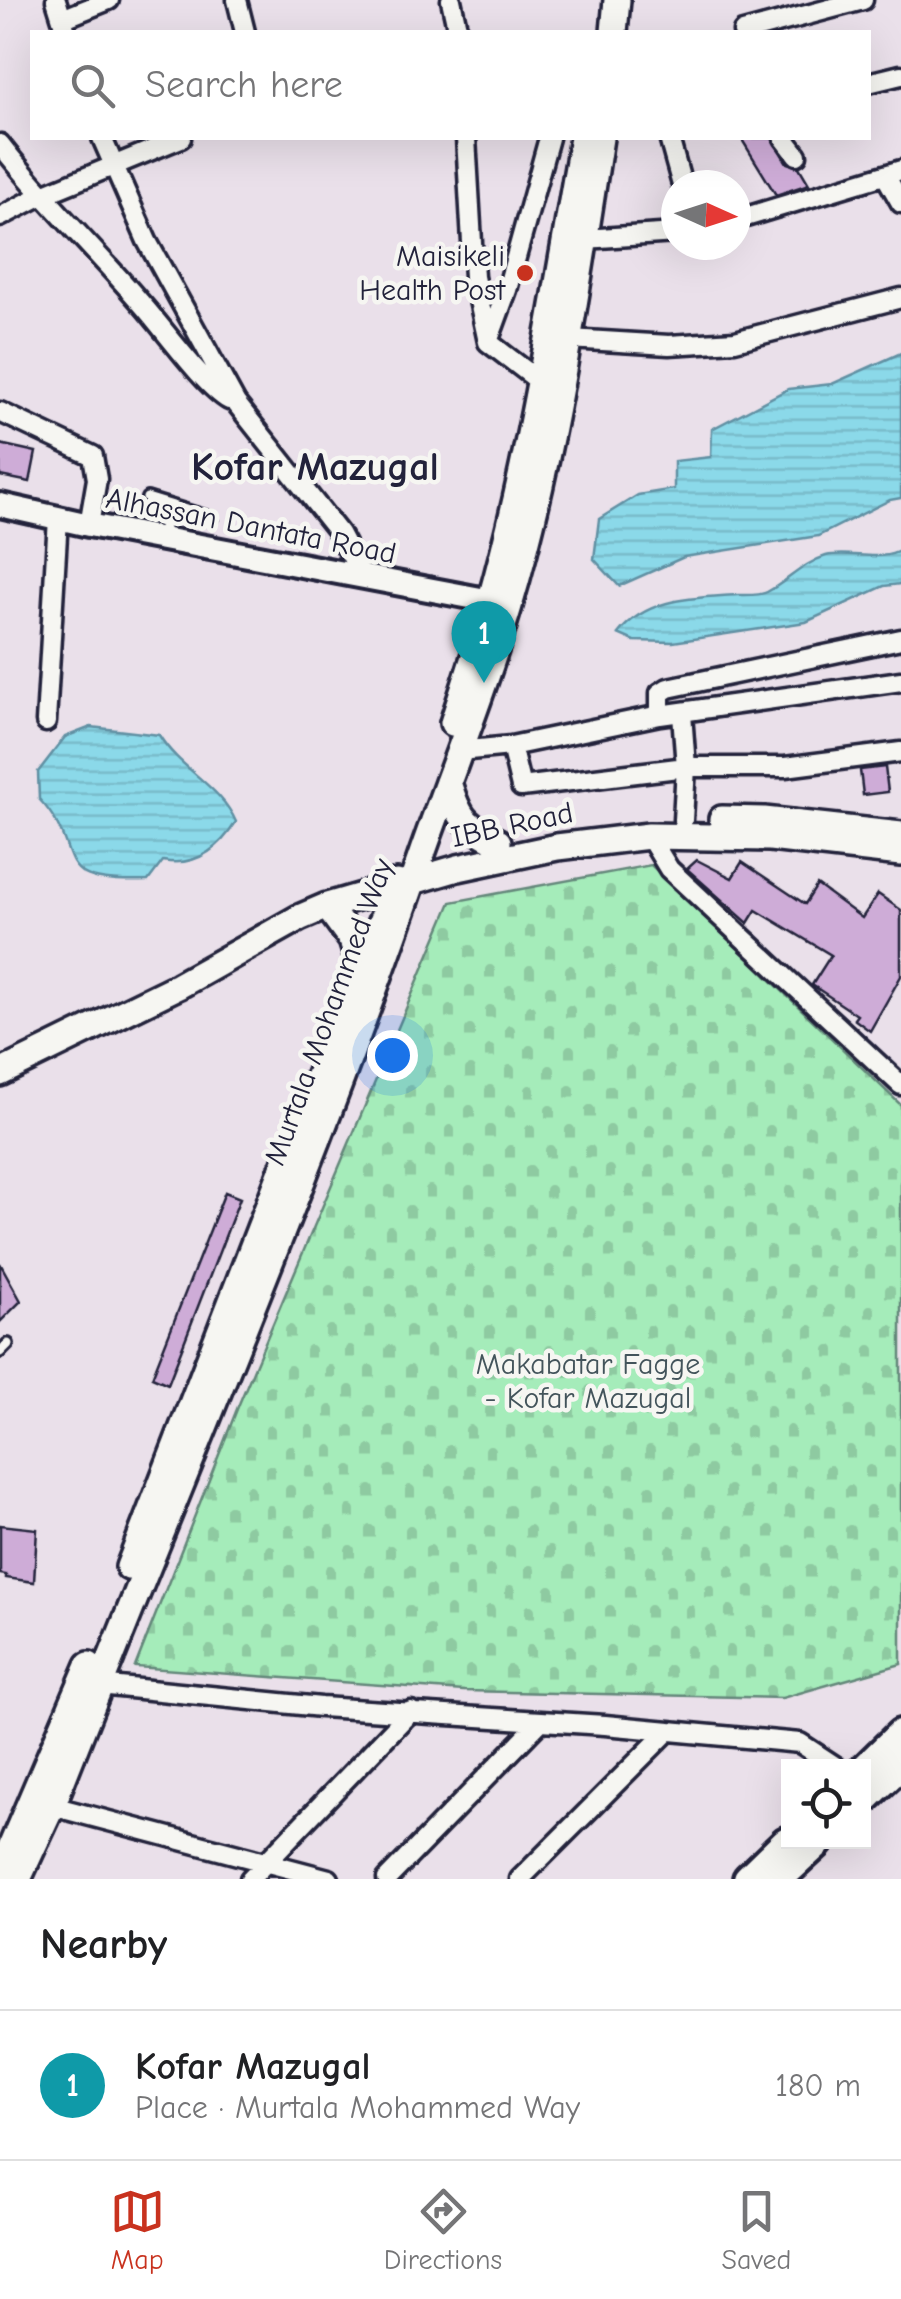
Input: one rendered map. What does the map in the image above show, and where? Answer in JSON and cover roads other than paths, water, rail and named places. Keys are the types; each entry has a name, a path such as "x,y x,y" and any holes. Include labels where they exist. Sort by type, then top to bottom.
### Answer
{"highway":[{"path":"871,1764 901,1736"},
{"path":"871,1791 901,1763"},
{"path":"748,1879 781,1848"},
{"path":"776,1879 809,1849"}],"main road":[{"path":"598,30 600,0"},
{"path":"614,30 617,0"},
{"name":"Murtala Mohammed Way","path":"0,1877 362,1026 448,739 500,602 583,140"},
{"name":"Murtala Mohammed Way","path":"18,1879 52,1806 99,1685 361,969 408,876 459,751 570,340 600,140"},
{"path":"448,782 460,818 498,842"},
{"name":"IBB Road","path":"0,1073 178,986 269,933 327,906 498,842 595,826 683,820 764,820 901,836"},
{"name":"IBB Road","path":"0,1056 187,965 294,906 408,876 557,847 649,836 770,838 901,853"},
{"path":"327,906 352,940 361,969"}],"street":[{"path":"56,0 64,26 109,0"},
{"path":"237,0 245,30"},
{"path":"451,0 458,30"},
{"path":"750,30 862,0"},
{"path":"871,82 901,75"},
{"path":"103,140 146,242 236,404 340,533 363,578"},
{"path":"0,216 176,140"},
{"path":"466,140 474,277 488,342 540,381"},
{"path":"488,342 507,290 548,140"},
{"path":"671,140 678,170"},
{"path":"785,140 796,156"},
{"path":"0,144 40,196 136,297 207,382 236,404"},
{"path":"751,216 893,173 901,203"},
{"path":"584,239 661,234"},
{"path":"570,340 669,345 735,341 901,298"},
{"path":"0,412 93,456 97,479 89,526"},
{"name":"Alhassan Dantata Road","path":"0,504 89,526 500,602"},
{"path":"46,722 58,518"},
{"path":"660,715 660,693 668,688 901,639"},
{"path":"459,751 511,746 660,715 901,682"},
{"path":"682,714 686,767 683,820"},
{"path":"511,746 521,787 686,767 784,767 901,752"},
{"path":"649,836 669,870 901,1085"},
{"path":"99,1685 321,1707 800,1743 824,1759"},
{"path":"250,1879 412,1711"},
{"path":"387,1879 541,1721"},
{"path":"520,1879 668,1732"},
{"path":"52,1806 329,1879"}],"lane":[{"path":"146,498 212,518"},
{"path":"161,538 169,505"},
{"path":"0,1352 8,1344"}],"water":[{"path":"901,353 901,498 818,536 684,557 619,586 594,559 599,519 638,495 674,489 674,461 711,457 712,429 788,389 832,384"},
{"path":"901,550 901,584 884,586 806,622 673,642 634,641 618,634 657,606 688,599 760,594 826,556 884,556"},
{"path":"91,727 159,735 229,809 236,822 229,832 214,848 196,858 163,861 148,881 115,881 80,871 54,818 39,799 38,772 65,737"}],"place":[{"name":"Maisikeli Health Post","path":"525,273"},
{"name":"Kofar Mazugal","path":"484,683"}],"district":[{"name":"Kofar Mazugal","path":"315,467"}],"park label":[{"name":"Makabatar Fagge - Kofar Mazugal","path":"588,1381"}]}
